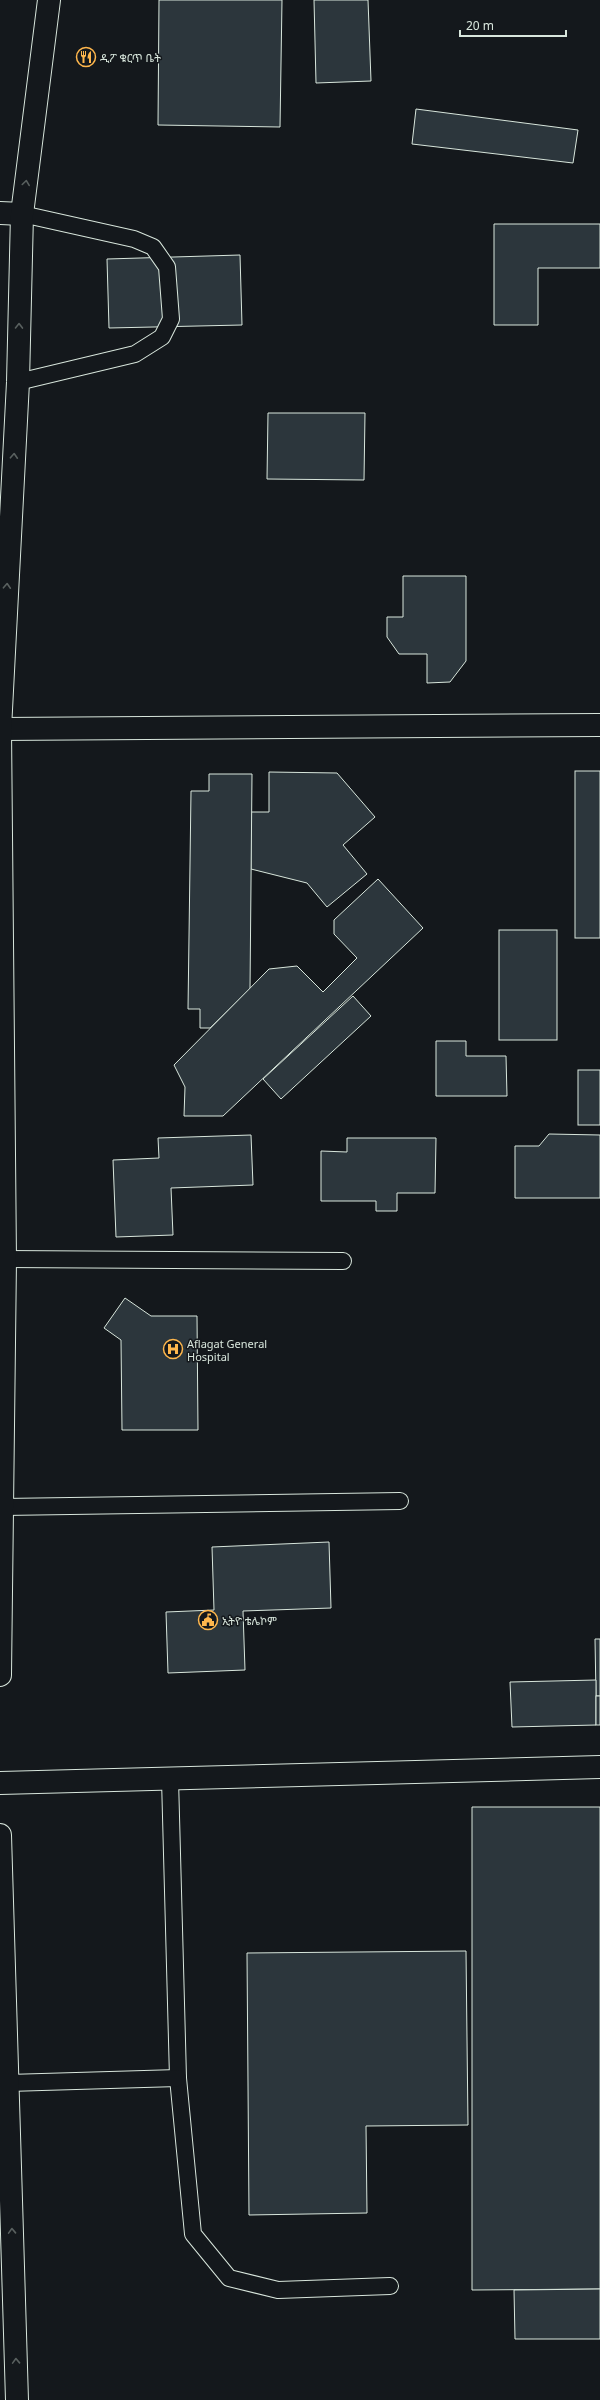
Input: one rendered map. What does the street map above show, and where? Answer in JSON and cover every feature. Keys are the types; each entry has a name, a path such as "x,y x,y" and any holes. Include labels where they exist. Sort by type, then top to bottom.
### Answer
{"main road":[{"path":"0,1675 5,1259 3,1203 0,729 18,382 22,214 49,0"},
{"path":"0,214 22,214"},
{"path":"0,729 600,725"},
{"path":"0,1784 600,1767"},
{"path":"0,1835 17,2400"}],"lane":[{"path":"18,382 135,354 162,337 171,320 167,267 153,247 134,239 22,214"},
{"path":"5,1259 343,1261"},
{"path":"2,1507 400,1502"},
{"path":"170,1779 178,2078 193,2234 229,2278 278,2290 390,2286"},
{"path":"8,2083 178,2078"}],"building":[{"path":"159,0 282,0 280,127 158,125"},
{"path":"314,0 368,0 371,81 316,83"},
{"path":"416,109 578,130 573,163 412,144"},
{"path":"494,224 600,224 600,268 538,268 538,325 494,325"},
{"path":"240,255 242,325 109,328 107,259"},
{"path":"268,413 365,413 364,480 267,479"},
{"path":"403,576 466,576 466,661 450,682 427,683 427,654 399,654 387,637 387,617 403,617"},
{"path":"575,771 600,771 600,938 575,938"},
{"path":"269,772 337,773 375,817 343,845 367,874 327,907 307,883 251,869 251,812 269,812"},
{"path":"209,774 252,774 250,989 210,1028 200,1028 200,1009 188,1009 191,791 209,791"},
{"path":"378,879 423,928 223,1116 184,1116 185,1087 174,1065 269,969 297,966 323,992 357,958 334,934 334,920"},
{"path":"499,930 557,930 557,1040 499,1040"},
{"path":"353,996 371,1016 281,1099 263,1079"},
{"path":"436,1041 466,1041 466,1056 506,1056 507,1096 436,1096"},
{"path":"578,1070 600,1070 600,1125 578,1125"},
{"path":"549,1134 600,1135 600,1198 515,1198 515,1146 539,1146"},
{"path":"251,1135 253,1185 171,1188 173,1235 116,1237 113,1160 159,1158 158,1138"},
{"path":"347,1138 436,1138 435,1193 397,1193 397,1211 376,1211 376,1201 321,1201 321,1151 347,1152"},
{"name":"Aflagat General Hospital","path":"125,1298 151,1316 197,1316 198,1430 122,1430 121,1340 104,1328"},
{"path":"329,1542 331,1608 243,1611 245,1670 168,1673 166,1612 214,1610 212,1547"},
{"path":"595,1639 600,1639 600,1696 596,1696"},
{"path":"596,1680 596,1725 512,1727 510,1682"},
{"path":"596,1696 600,1696 600,1725 596,1725"},
{"path":"472,1807 600,1807 600,2289 472,2290"},
{"path":"466,1951 468,2125 366,2126 367,2213 249,2215 247,1953"},
{"path":"600,2289 600,2339 515,2339 514,2290"}],"place":[{"name":"ዲፖ ቁርጥ ቤት","path":"86,57"},
{"name":"Aflagat General Hospital","path":"173,1349"},
{"name":"ኢትዮ ቴሌኮም","path":"208,1620"}]}
